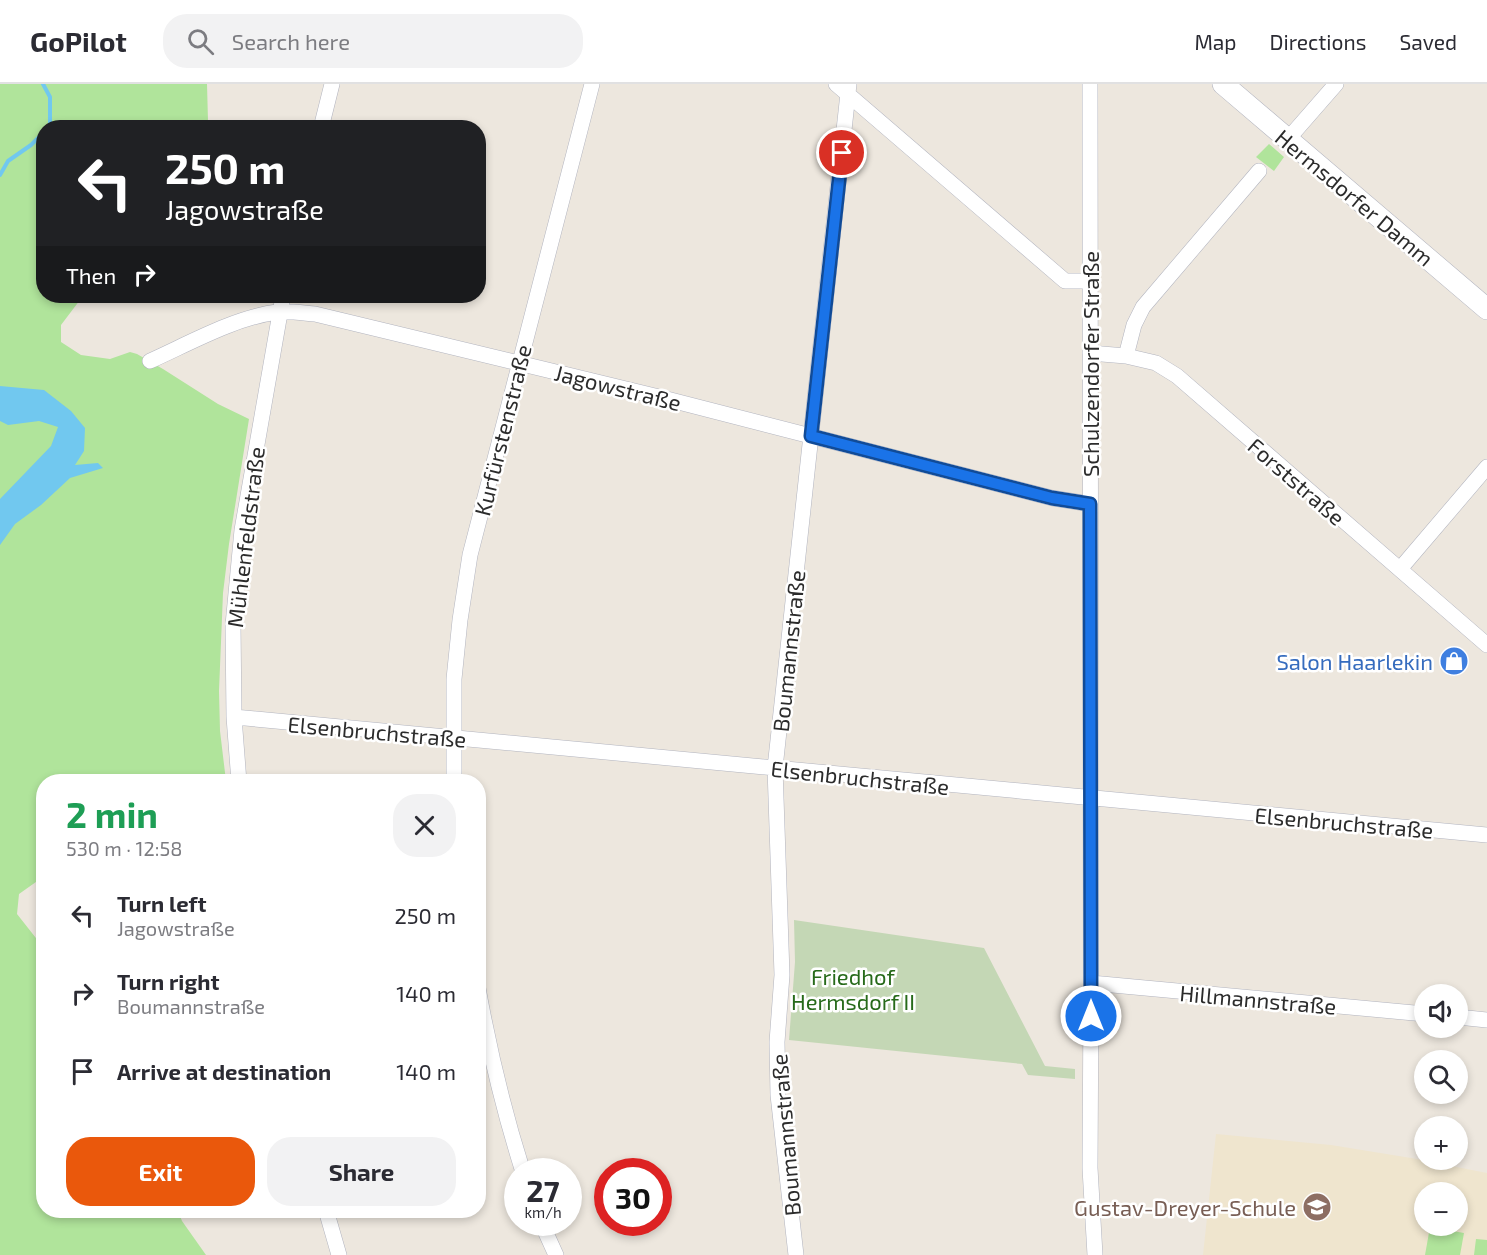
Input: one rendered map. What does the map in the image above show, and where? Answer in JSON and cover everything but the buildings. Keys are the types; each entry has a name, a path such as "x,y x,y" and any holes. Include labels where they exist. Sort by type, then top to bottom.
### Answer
{"main road":[{"name":"Hermsdorfer Damm","path":"1223,84 1487,309"}],"street":[{"path":"323,120 332,84"},
{"name":"Kurfürstenstraße","path":"454,774 454,679 460,620 471,555 591,84"},
{"path":"836,84 849,89 1065,281 1090,281"},
{"name":"Schulzendorfer Straße","path":"1090,84 1090,1168 1095,1255"},
{"path":"1288,139 1336,84"},
{"name":"Boumannstraße","path":"796,1255 778,1095 777,1042 782,975 775,768 849,89"},
{"path":"1126,356 1134,325 1143,307 1259,171"},
{"name":"Mühlenfeldstraße","path":"238,774 234,717 232,625 242,530 282,303"},
{"name":"Jagowstraße","path":"150,361 221,328 250,319 280,312 315,314 519,362 1052,498 1090,504"},
{"name":"Forststraße","path":"1090,353 1126,356 1156,363 1177,376 1487,645"},
{"path":"1400,569 1487,467"},
{"name":"Elsenbruchstraße","path":"234,717 1487,835"},
{"name":"Hillmannstraße","path":"1091,983 1414,1013"},
{"path":"1468,1018 1487,1020"},
{"path":"486,1026 519,1158"},
{"path":"328,1218 339,1255"},
{"path":"547,1236 556,1255"}],"shaded area":[{"name":"Gustav-Dreyer-Schule","path":"1216,1134 1331,1145 1411,1158 1414,1159 1414,1170 1468,1169 1487,1173 1487,1255 1203,1255"}],"green space":[{"path":"0,84 207,84 208,120 36,120 36,303 78,303 61,325 61,342 81,355 110,359 130,352 137,354 218,404 249,419 223,593 219,691 220,731 225,774 36,774 36,882 19,894 17,914 36,938 36,1218 181,1218 206,1255 0,1255"},
{"path":"1269,144 1284,157 1274,171 1256,157"},
{"name":"Friedhof Hermsdorf II","path":"794,920 984,948 1045,1066 1075,1069 1075,1079 1028,1075 1022,1064 789,1040 795,962"},
{"path":"1428,1236 1463,1236 1460,1255 1425,1255"},
{"path":"1476,1239 1487,1240 1487,1255 1474,1255"}],"water":[{"path":"0,386 44,390 71,411 85,428 84,451 75,465 98,463 103,468 70,478 41,505 15,524 0,545 0,499 51,446 58,427 39,421 8,425 0,421"}],"waterway":[{"path":"43,84 50,97 50,120"},
{"path":"0,175 8,161 36,140"}],"place":[{"name":"Salon Haarlekin","path":"1454,661"},
{"name":"Gustav-Dreyer-Schule","path":"1317,1207"}],"route":[{"path":"842,153 811,436 1052,498 1090,504 1091,1016"}]}
